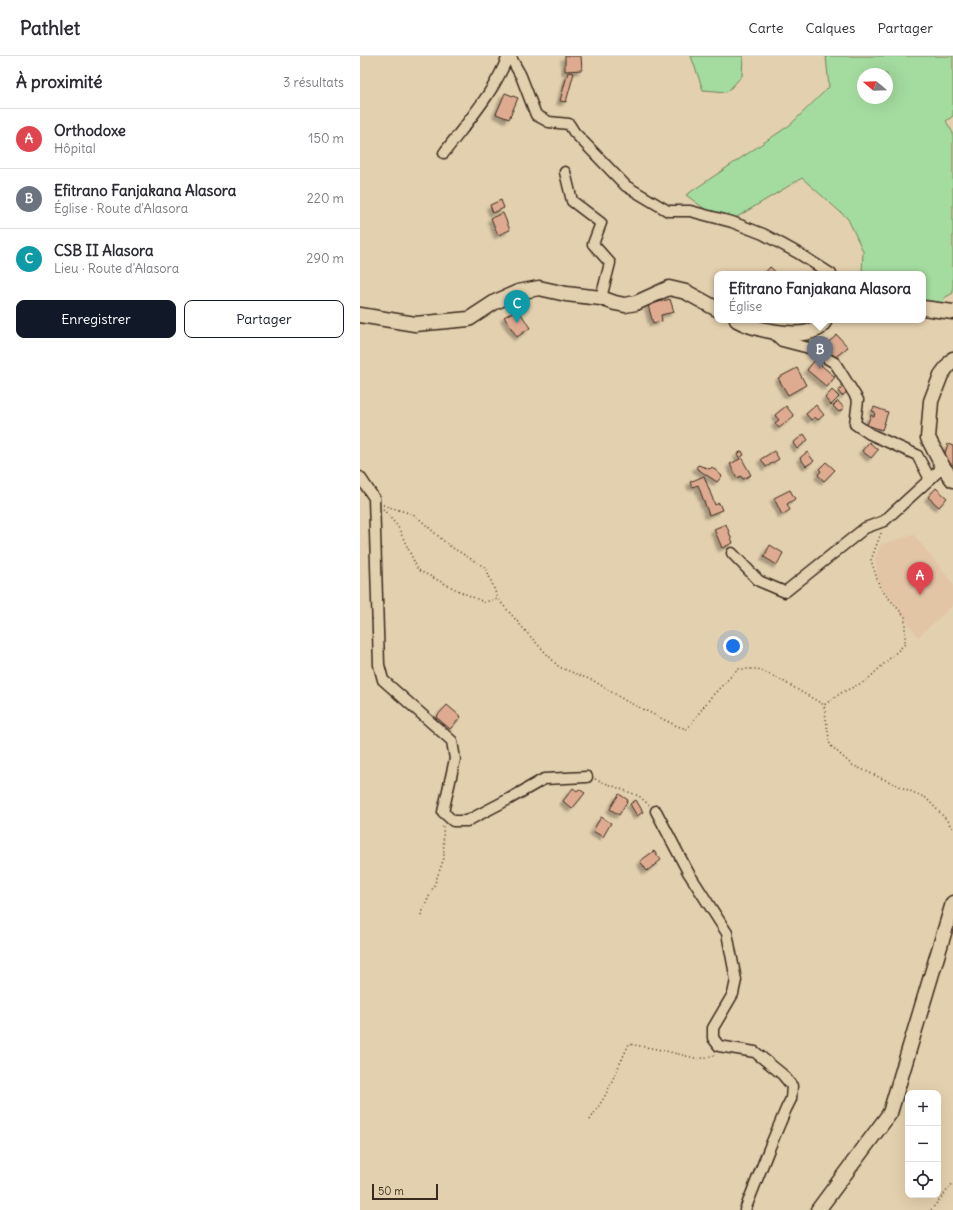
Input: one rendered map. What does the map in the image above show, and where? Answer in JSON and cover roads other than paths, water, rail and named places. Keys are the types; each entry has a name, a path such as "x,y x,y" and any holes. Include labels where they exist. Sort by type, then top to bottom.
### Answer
{"street":[{"path":"444,153 488,96 509,56"},
{"path":"509,56 521,76 536,115 549,122 570,124 574,132 626,186 668,211 690,211 732,222 763,234 798,253 826,271"},
{"path":"566,172 572,201 602,223 593,244 610,263 601,298"},
{"path":"360,315 415,324 469,319 495,302 518,292 539,288 566,294 601,298 625,305 636,303 669,288 686,292 714,307"},
{"path":"926,308 953,312"},
{"path":"742,323 760,329 797,334 808,333 819,329 824,323"},
{"path":"771,331 782,341 809,348 835,363 858,400 855,424 870,434 917,455 930,479"},
{"path":"953,360 941,375 931,401 928,438 943,468 953,480"},
{"path":"732,553 758,581 785,592 865,528 884,522 943,468"},
{"path":"360,478 374,498 379,665 383,680 452,741 455,759 442,812 453,821 467,821 544,779 587,777"},
{"path":"656,811 688,872 727,933 736,980 733,994 713,1028 714,1038 719,1046 734,1050 755,1052 782,1074 792,1086 791,1099 745,1210"},
{"path":"818,1210 890,1113 953,903"}],"place":[{"name":"CSB II Alasora","path":"517,323"},
{"name":"Efitrano Fanjakana Alasora","path":"820,369"},
{"name":"Orthodoxe","path":"920,595"}]}
